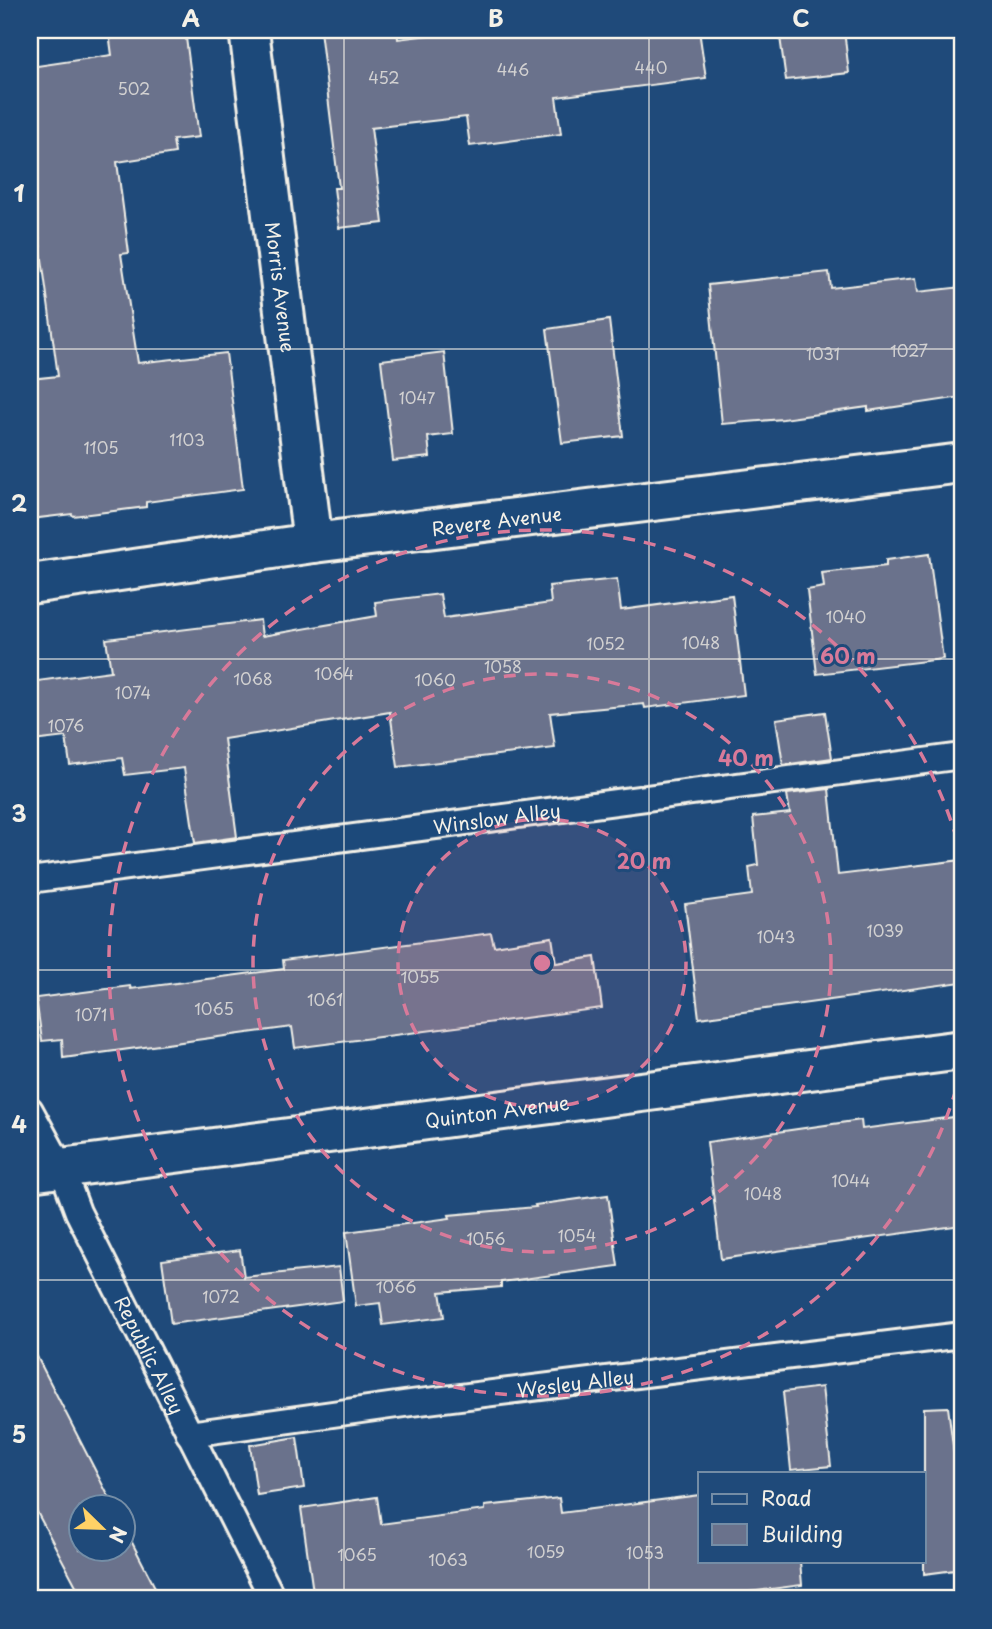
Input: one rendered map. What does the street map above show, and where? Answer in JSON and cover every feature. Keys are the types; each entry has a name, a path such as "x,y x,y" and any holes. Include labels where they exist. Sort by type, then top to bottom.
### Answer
{"street":[{"name":"Morris Avenue","path":"249,30 313,543"},
{"name":"Revere Avenue","path":"30,584 313,543 962,463"},
{"name":"Quinton Avenue","path":"46,1171 962,1050"}],"lane":[{"name":"Winslow Alley","path":"30,880 962,756"},
{"name":"Republic Alley","path":"30,1110 46,1171 78,1212 274,1599"},
{"name":"Wesley Alley","path":"189,1434 411,1403 962,1335"}],"building":[{"path":"185,30 199,137 173,140 175,153 117,162 129,253 121,254 138,363 226,353 243,489 146,502 146,507 30,519 30,379 58,376 36,215 30,216 30,67 112,55 109,33"},
{"path":"320,30 397,30 398,39 469,30 699,30 706,78 556,97 561,134 470,146 466,117 371,128 383,223 339,228 334,188 339,188"},
{"path":"779,30 844,30 849,73 786,80"},
{"path":"829,272 831,288 916,278 918,292 962,287 962,397 868,411 868,407 722,424 708,285"},
{"path":"609,320 623,436 562,443 547,329"},
{"path":"444,352 453,434 428,437 430,457 393,461 381,360"},
{"path":"929,554 943,659 817,674 807,590 824,587 822,573 886,566 886,560"},
{"path":"617,579 621,610 732,595 744,695 645,708 644,704 550,713 555,748 398,767 390,712 224,739 237,837 195,843 184,768 125,775 122,758 70,765 66,737 33,741 30,682 111,671 106,639 260,620 262,636 377,616 375,602 440,594 444,618 551,603 549,586"},
{"path":"825,712 832,758 783,765 776,719"},
{"path":"829,789 838,875 962,860 962,982 699,1018 685,904 752,895 749,867 758,865 753,817 790,813 787,794"},
{"path":"491,933 494,946 552,937 556,963 595,957 602,1008 295,1048 292,1027 63,1058 62,1039 42,1041 36,998 284,969 283,960"},
{"path":"962,1116 962,1225 721,1259 707,1142 861,1120 862,1129"},
{"path":"608,1195 618,1266 501,1282 501,1287 440,1292 444,1317 383,1325 380,1303 356,1306 346,1232 450,1218 449,1215 536,1207 535,1205"},
{"path":"240,1250 244,1277 339,1267 343,1301 171,1324 162,1260"},
{"path":"30,1343 106,1492 66,1492 66,1562 136,1562 136,1550 161,1599 83,1599 30,1499"},
{"path":"822,1387 831,1466 791,1470 783,1392"},
{"path":"948,1407 962,1515 962,1569 924,1574 926,1472 924,1408"},
{"path":"297,1437 304,1488 257,1495 250,1445"},
{"path":"698,1495 698,1562 800,1562 802,1585 695,1599 314,1599 301,1508 377,1497 381,1524 485,1510 485,1506 559,1498 561,1513"}]}
